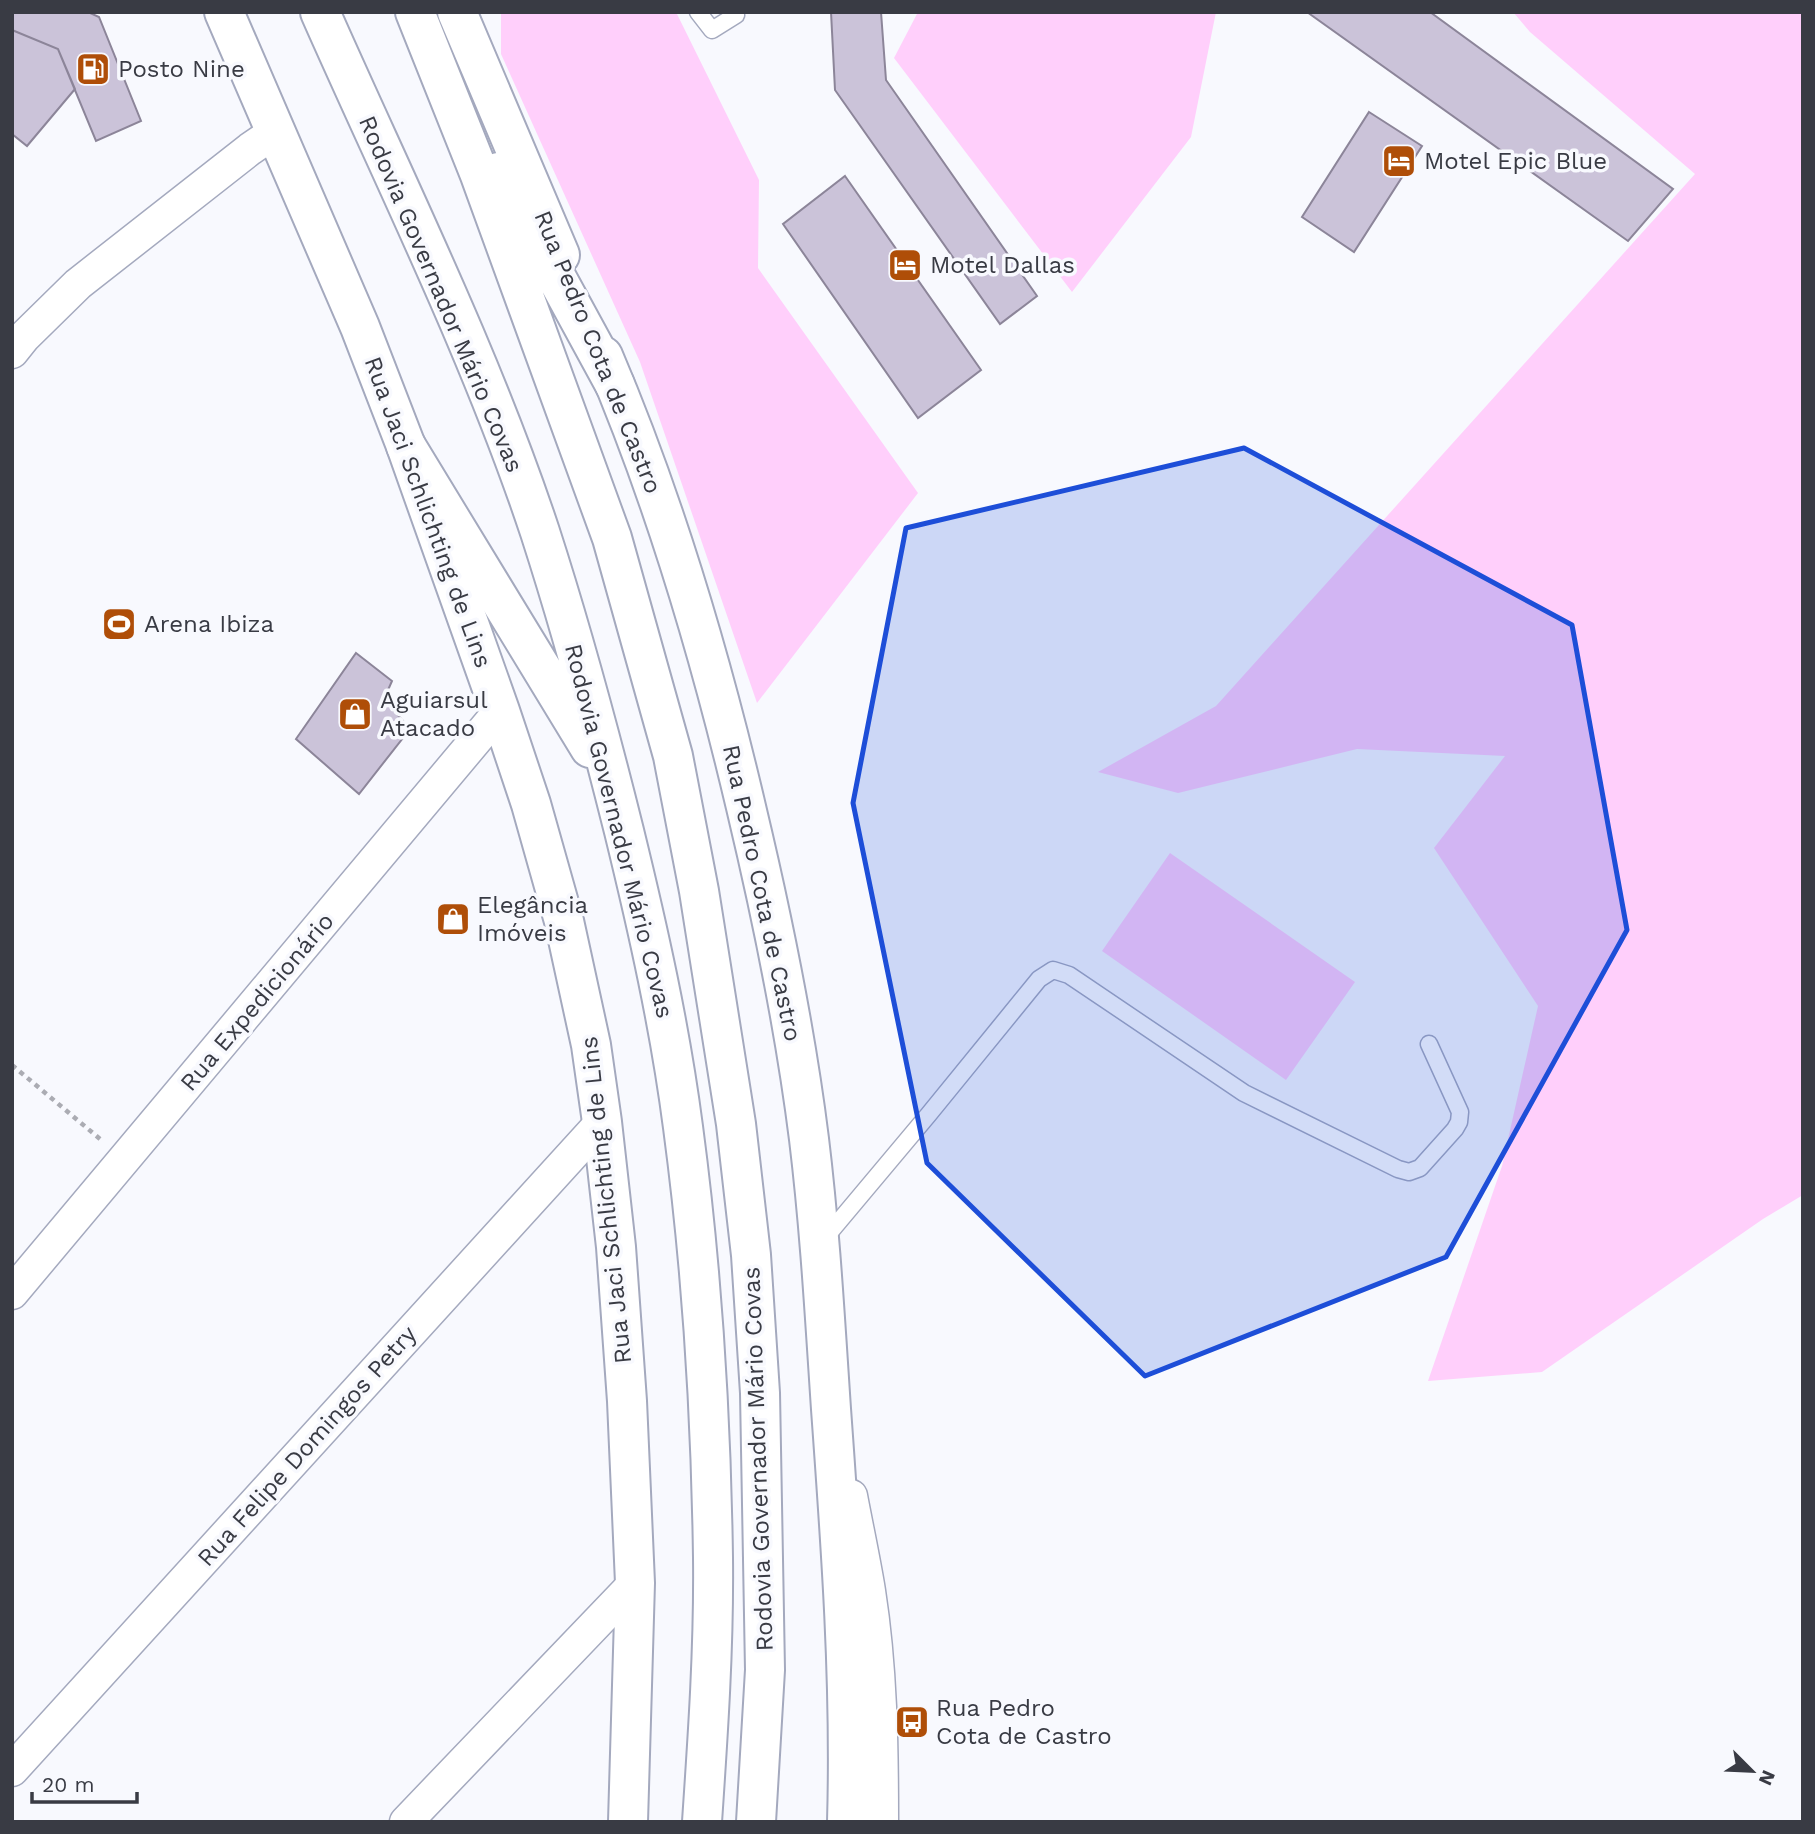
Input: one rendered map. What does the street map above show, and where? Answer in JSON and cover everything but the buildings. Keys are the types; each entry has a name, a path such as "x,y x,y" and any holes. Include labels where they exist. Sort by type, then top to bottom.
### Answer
{"main road":[{"name":"Rua Jaci Schlichting de Lins","path":"225,12 360,327 407,446 531,804 565,921 591,1045 617,1247 621,1303 635,1583 633,1726 628,1822"},
{"name":"Rodovia Governador Mário Covas","path":"320,12 461,328 497,417 547,555 579,659 613,786 663,1003 683,1124 699,1265 707,1402 713,1561 708,1734 702,1822"},
{"name":"Rodovia Governador Mário Covas","path":"418,12 612,538 673,756 699,891 736,1124 751,1255 760,1393 765,1670 756,1822"},
{"path":"418,12 463,106 615,385"},
{"name":"Rua Pedro Cota de Castro","path":"457,12 615,385 657,497 709,661 765,885 791,1018 809,1138 820,1244 844,1598 848,1761 846,1822"},
{"path":"407,446 613,786"}],"street":[{"path":"12,352 78,284 276,131"},
{"name":"Rua Expedicionário","path":"12,1293 500,711"},
{"name":"Rua Felipe Domingos Petry","path":"12,1770 602,1122"},
{"path":"829,1373 869,1592 882,1735 882,1822"},
{"path":"406,1822 635,1583"}],"lane":[{"path":"698,12 712,30 735,14"},
{"path":"820,1244 1039,979 1053,970 1069,975 1244,1093 1409,1172 1420,1168 1459,1122 1460,1112 1429,1044"}],"path":[{"path":"12,1065 125,1160"}],"highlighted area":[{"path":"1244,448 1572,625 1627,930 1446,1257 1145,1376 927,1163 853,803 906,528"}],"shaded area":[{"path":"501,12 676,12 759,180 758,268 918,493 757,703 640,362 501,54"},
{"path":"918,12 1216,12 1191,137 1072,292 894,58"},
{"path":"1513,12 1803,12 1803,1195 1763,1219 1542,1372 1428,1381 1502,1166 1538,1006 1434,848 1505,756 1357,749 1178,793 1098,772 1216,706 1695,174 1530,32"},
{"path":"1170,853 1355,982 1286,1080 1102,951"}],"place":[{"name":"Posto Nine","path":"93,69"},
{"name":"Motel Epic Blue","path":"1399,161"},
{"name":"Motel Dallas","path":"905,265"},
{"name":"Arena Ibiza","path":"119,624"},
{"name":"Aguiarsul Atacado","path":"355,714"},
{"name":"Elegância Imóveis","path":"453,919"},
{"name":"Rua Pedro Cota de Castro","path":"912,1722"}]}
